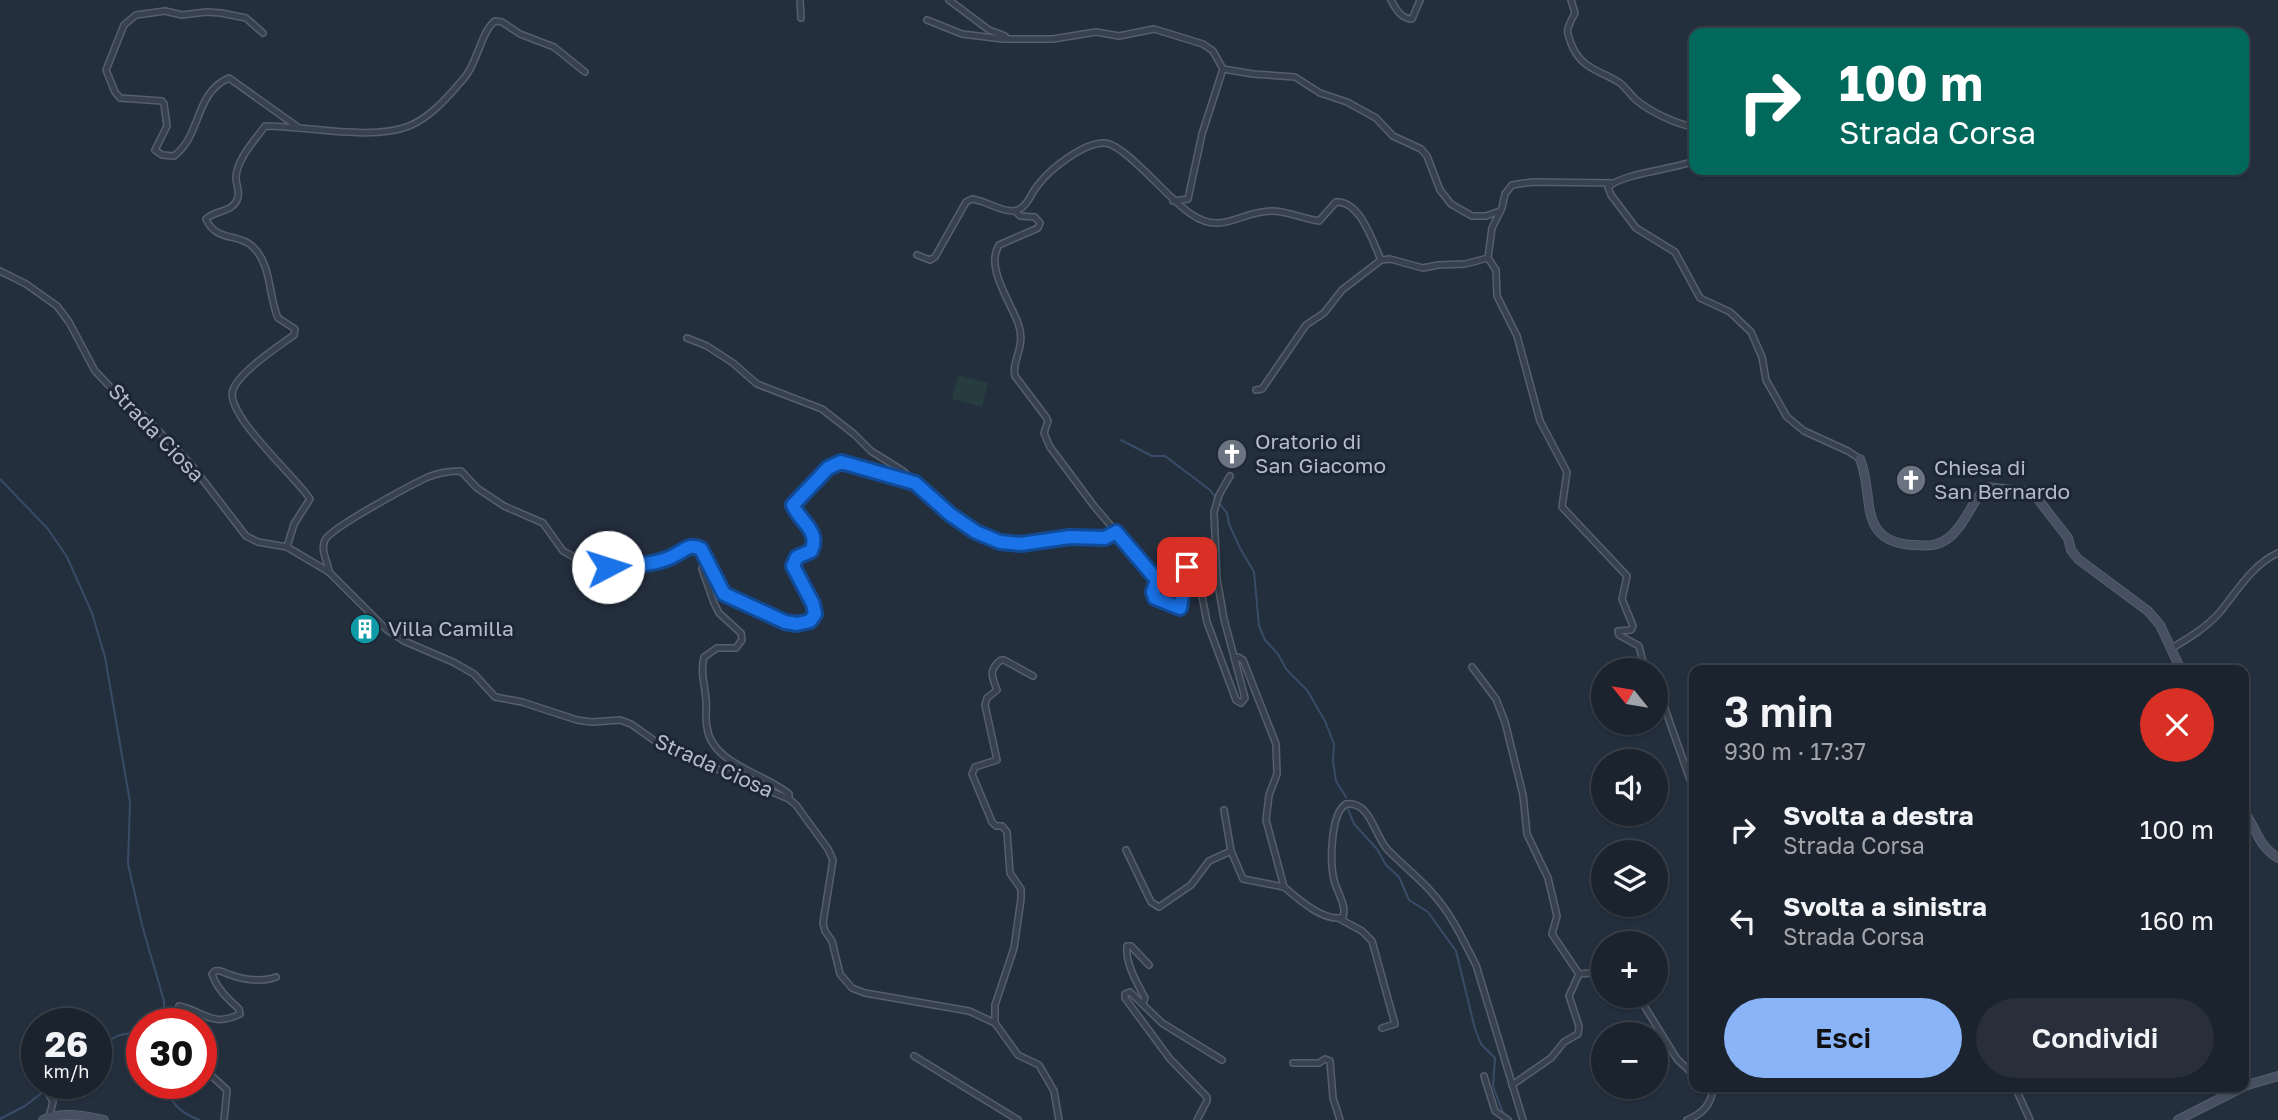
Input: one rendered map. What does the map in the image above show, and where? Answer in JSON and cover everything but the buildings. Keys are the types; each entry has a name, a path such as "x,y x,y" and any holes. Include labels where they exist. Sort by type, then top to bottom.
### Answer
{"street":[{"path":"800,0 801,18"},
{"path":"949,0 989,30 1016,39"},
{"path":"1391,0 1406,19 1412,19 1420,0"},
{"path":"1572,0 1575,13 1566,30 1582,63 1619,83 1643,105 1689,126"},
{"path":"263,33 246,18 221,13 182,15 165,11 136,15 124,25 106,70 121,98 164,103 167,126 155,150 162,155 174,156 182,149 212,91 229,78 300,128"},
{"path":"927,20 962,34 1016,39 1053,39 1096,32 1119,36 1154,29 1203,44 1213,51 1223,69 1202,134 1188,199 1173,201"},
{"path":"287,547 294,523 310,499 301,485 257,441 232,404 233,390 255,364 294,335 295,329 278,318 271,284 251,245 220,234 209,227 206,219 212,213 227,210 237,201 239,192 236,179 239,167 265,126 356,133 409,126 437,107 472,68 488,28 495,21 554,47 585,72"},
{"path":"1223,69 1253,75 1295,77 1330,98 1347,102 1376,118 1393,136 1421,149 1427,156 1445,198 1451,204 1472,216 1486,216 1500,211"},
{"path":"1014,211 1025,205 1038,185 1059,164 1084,148 1105,143 1124,153 1173,201 1203,222 1216,225 1270,211 1319,221 1336,202 1346,203 1358,214 1381,260"},
{"path":"1642,658 1639,646 1619,635 1618,631 1631,629 1633,626 1622,599 1627,576 1562,507 1567,472 1540,421 1517,336 1497,296 1496,270 1488,258 1492,228 1508,188 1522,183 1612,183 1689,162"},
{"path":"1612,183 1608,187 1611,195 1636,228 1675,252 1700,298 1730,312 1751,332 1762,357 1766,380 1787,417 1804,431 1860,459 1868,510 1874,527 1883,535 1895,542 1919,546 1937,545 1949,538 1965,520 1986,487 2030,493 2068,538 2071,550 2078,559 2148,611 2160,625 2179,665"},
{"path":"917,255 930,260 935,257 966,202 972,199 987,202 999,209 1014,211 1020,216 1037,219 1040,223 1038,228 999,245 993,256 1019,325 1021,348 1015,376 1048,421 1044,433 1050,447 1157,580 1153,592 1155,598 1180,608 1187,567 1192,563 1196,565 1207,622 1236,700 1241,704 1245,698 1218,593 1213,522 1216,503 1230,476"},
{"path":"1256,390 1262,389 1306,325 1324,313 1342,290 1381,260 1423,268 1465,264 1488,258"},
{"name":"Strada Ciosa","path":"0,271 41,293 57,306 96,371 190,463 246,536 258,542 287,547 329,572 387,630 404,641 474,674 495,697 522,702 577,720 620,720 631,724 662,746 789,799 832,856 833,868 823,927 832,941 841,974 848,985 865,993 969,1011 995,1023"},
{"path":"687,338 707,346 733,363 757,384 822,410 855,434 871,451 903,471 951,515 976,532 1000,542 1021,544 1070,537 1105,538 1116,532"},
{"path":"329,572 324,546 327,537 431,476 461,471 477,488 503,506 543,523 563,551 599,570 617,562 646,564 670,558 692,546 701,549 724,594 785,622 804,623 813,618 814,609 793,566 797,557 811,551 813,539 805,521 793,505 836,462 915,483"},
{"path":"2172,648 2205,627 2246,579 2278,553"},
{"path":"705,557 701,566 714,603 719,614 741,633 742,640 736,648 717,648 704,657 702,672 706,698 706,727 720,751 744,770 782,789 789,794 789,799"},
{"path":"1235,659 1238,657 1243,660 1276,744 1276,774 1269,796 1266,820 1284,887"},
{"path":"1033,676 1004,660 1000,660 992,669 996,690 987,698 985,705 997,760 975,767 972,774 992,822 996,826 1002,826 1007,832 1010,873 1021,889 1014,948 995,1004 995,1023 1018,1055 1035,1062 1044,1073 1054,1091 1059,1120"},
{"path":"1472,667 1496,699 1504,722 1522,795 1527,834 1548,878 1557,916 1552,934 1579,974"},
{"path":"1668,717 1689,777"},
{"path":"1340,919 1345,914 1332,871 1333,838 1338,812 1341,807 1351,804 1364,809 1385,846 1435,895 1466,945 1476,965 1523,1120"},
{"path":"1224,810 1231,851 1246,880 1284,887 1323,915 1340,919 1362,931 1373,941 1395,1024 1382,1028"},
{"path":"2249,818 2261,845 2278,858"},
{"path":"1126,850 1151,902 1159,907 1191,885 1209,860 1231,851"},
{"path":"1143,1003 1145,999 1133,973 1126,946 1131,946 1149,965"},
{"path":"217,1019 240,1014 239,1009 224,995 213,979 212,974 215,971 220,970 245,978 276,977"},
{"path":"1579,974 1591,973"},
{"path":"1512,1085 1551,1058 1564,1042 1578,1034 1579,1026 1569,996 1579,974"},
{"path":"1197,1120 1207,1097 1170,1059 1125,994 1130,992 1161,1023 1222,1060"},
{"path":"1645,1008 1677,1059 1689,1071"},
{"path":"914,1056 1018,1120"},
{"path":"1293,1063 1319,1063 1325,1059 1330,1061 1333,1098 1340,1120"},
{"path":"1484,1076 1494,1111 1508,1120"},
{"path":"2249,1085 2278,1076"},
{"path":"217,1081 227,1090 224,1120"},
{"path":"1687,1120 1705,1109 1712,1092"},
{"path":"2017,1092 2030,1120"},
{"path":"2178,1120 2233,1092"},
{"path":"46,1119 52,1099"},
{"path":"46,1119 70,1115 104,1120"}],"green space":[{"path":"958,375 988,383 982,407 952,399"}],"waterway":[{"path":"1121,440 1152,456 1165,456 1210,490 1216,498"},
{"path":"0,479 48,529 67,557 92,613 105,657 130,802 128,864 164,1008"},
{"path":"1219,503 1227,513 1229,524 1254,572 1259,626 1265,640 1278,654 1286,669 1307,690 1325,721 1334,744 1336,781 1346,797"},
{"path":"1348,809 1354,824 1377,849 1386,865 1399,877 1409,900 1428,912 1456,951 1475,1029 1481,1044 1495,1058 1493,1086 1503,1113"},
{"path":"112,1039 126,1034"},
{"path":"0,1119 34,1099"},
{"path":"171,1099 186,1114 199,1120"}],"place":[{"name":"Oratorio di San Giacomo","path":"1232,454"},
{"name":"Chiesa di San Bernardo","path":"1911,480"},
{"name":"Villa Camilla","path":"365,629"}],"route":[{"path":"608,567 617,562 646,564 670,558 687,547 696,546 701,549 713,571 720,591 730,598 785,622 797,624 810,621 815,614 813,604 793,566 797,557 811,551 814,545 810,529 793,505 836,462 915,483 951,515 976,532 1000,542 1021,544 1070,537 1105,538 1116,532 1157,580 1153,592 1155,598 1180,608 1187,567"}]}
